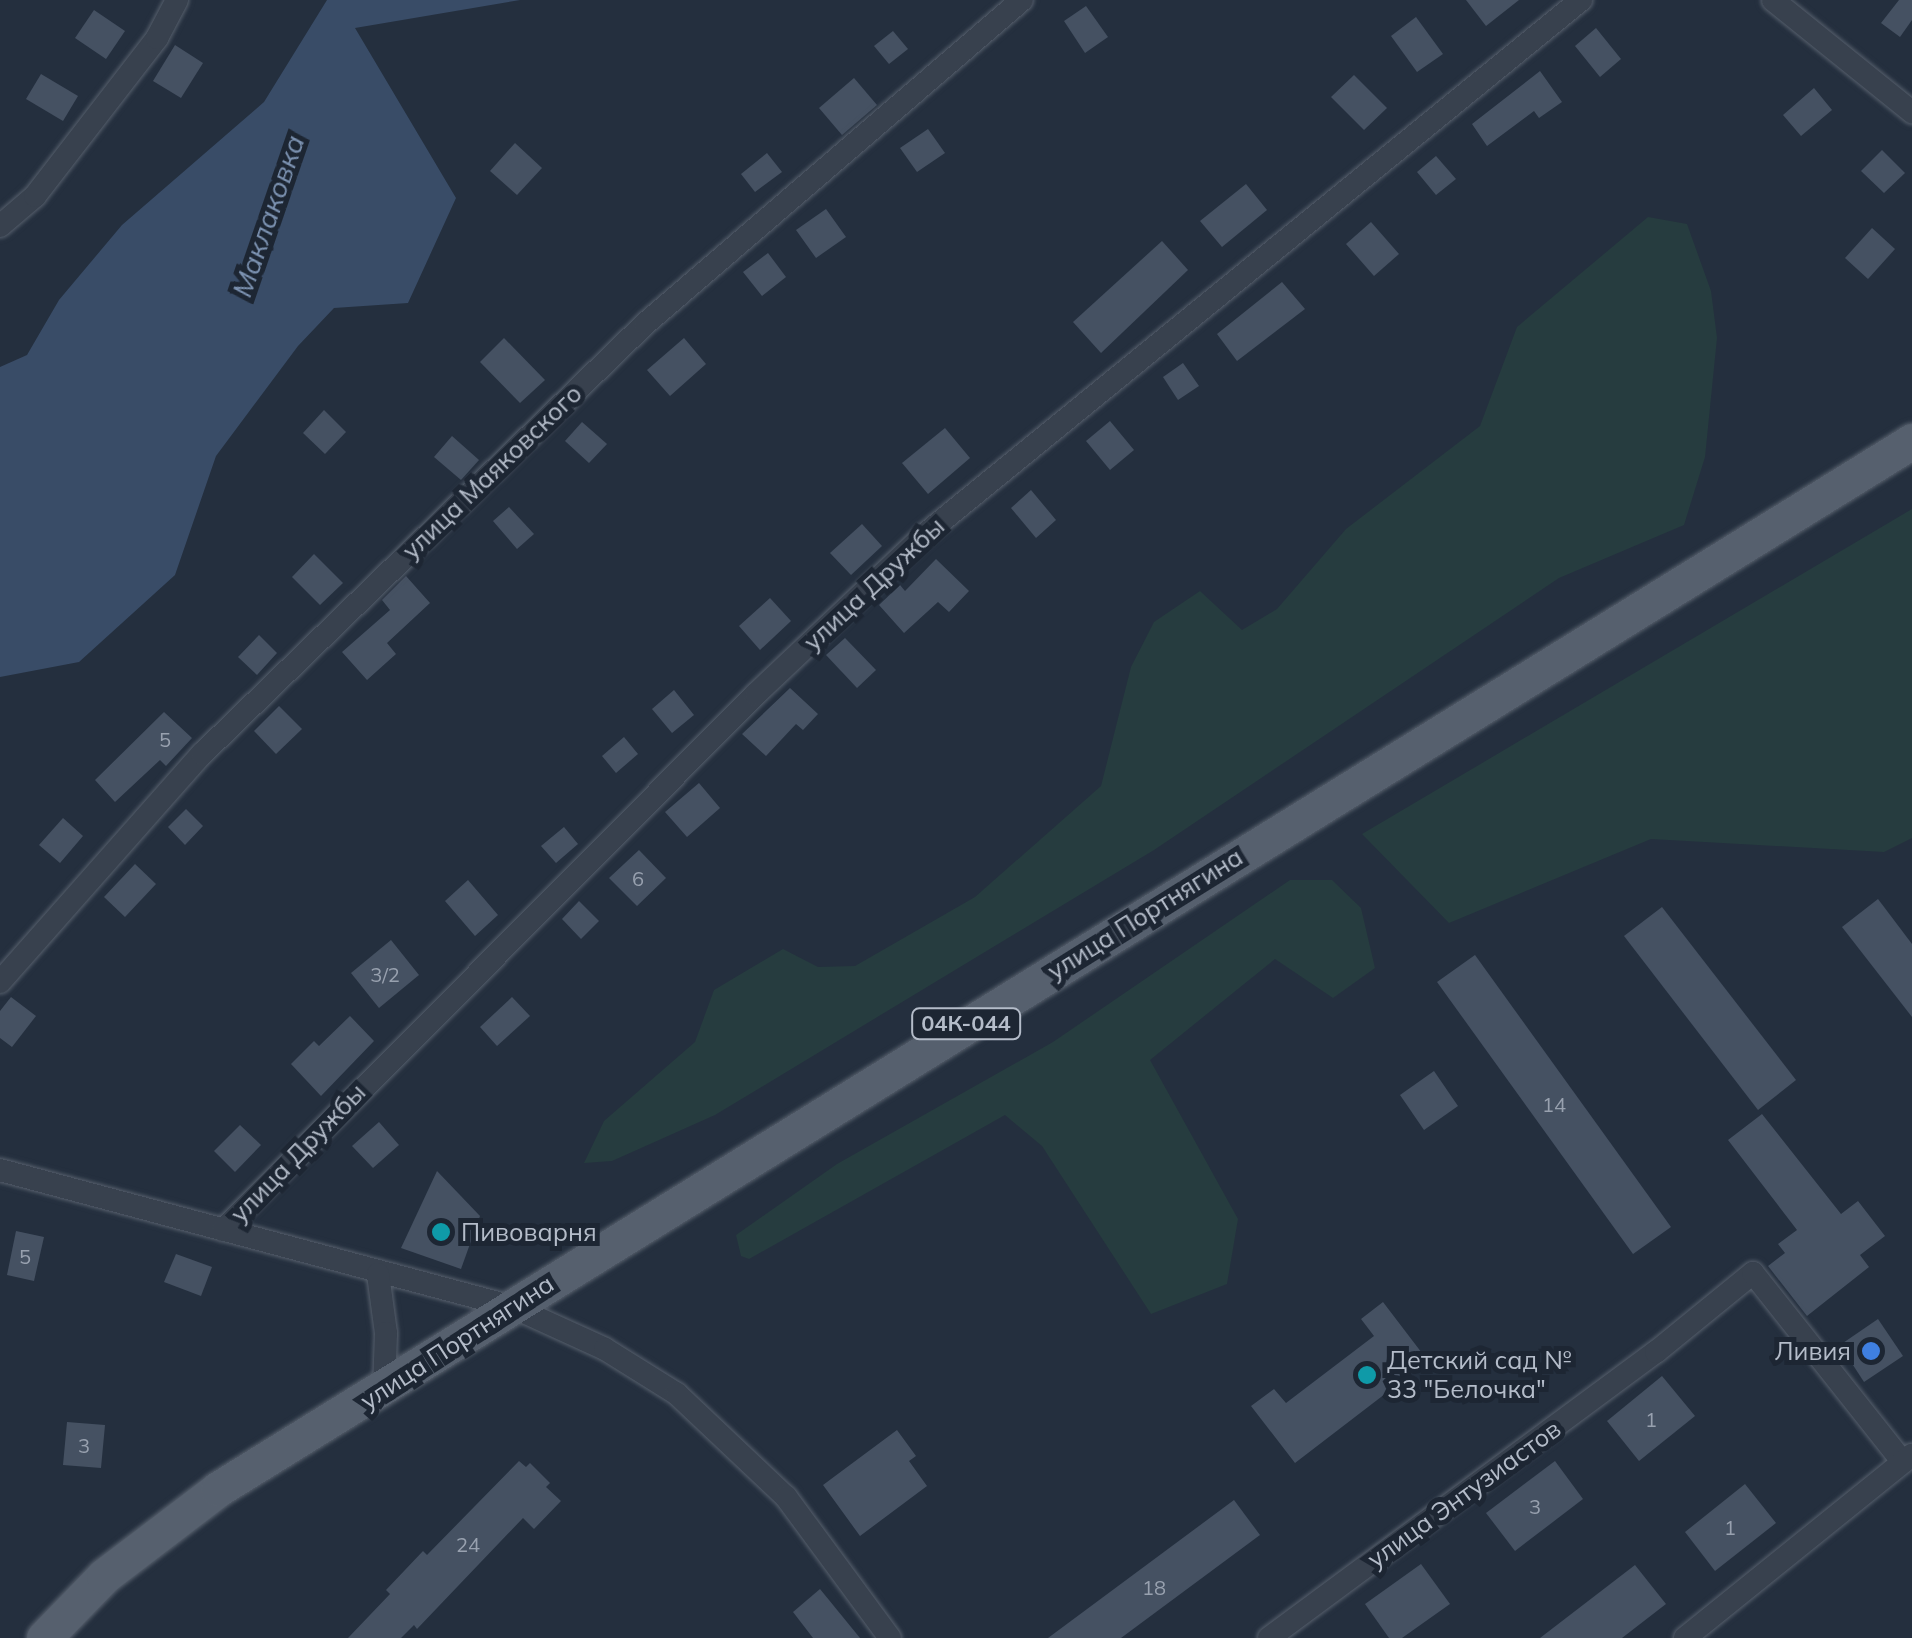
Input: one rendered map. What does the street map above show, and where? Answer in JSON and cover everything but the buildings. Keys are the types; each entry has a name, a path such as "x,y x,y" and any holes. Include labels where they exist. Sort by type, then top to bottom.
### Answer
{"main road":[{"name":"улица Портнягина","path":"44,1638 104,1576 218,1488 1912,442"}],"street":[{"path":"0,226 34,196 157,38 177,0"},
{"name":"улица Маяковского","path":"0,982 202,754 644,324 1022,0"},
{"name":"улица Дружбы","path":"223,1230 756,694 922,536 1581,0"},
{"path":"1773,0 1912,112"},
{"path":"0,1170 512,1307 605,1349 678,1394 786,1497 890,1638"},
{"path":"378,1274 386,1333 384,1389"},
{"name":"улица Энтузиастов","path":"1268,1638 1656,1352 1753,1274 1908,1458"},
{"path":"1685,1638 1908,1458"}],"green space":[{"path":"1648,217 1687,224 1711,291 1717,338 1705,457 1684,525 1559,578 1154,850 715,1115 612,1161 584,1163 604,1121 695,1042 714,990 783,949 818,967 855,966 975,897 1101,786 1131,667 1154,622 1200,591 1242,630 1277,609 1346,529 1480,426 1517,327"},
{"path":"1912,509 1912,838 1884,852 1651,839 1449,923 1362,834"},
{"path":"1290,880 1332,880 1361,908 1375,968 1333,998 1275,959 1150,1060 1238,1219 1227,1284 1151,1314 1042,1146 1005,1115 749,1259 741,1256 736,1235 837,1164 1053,1042"}],"water":[{"name":"Маклаковка","path":"327,0 520,0 355,28 456,198 408,303 334,308 298,346 216,456 175,575 79,662 0,677 0,367 27,355 59,300 122,225 264,102"}],"place":[{"name":"Пивоварня","path":"441,1232"},
{"name":"Ливия","path":"1871,1351"},
{"name":"Детский сад № 33 \"Белочка\"","path":"1367,1375"}]}
